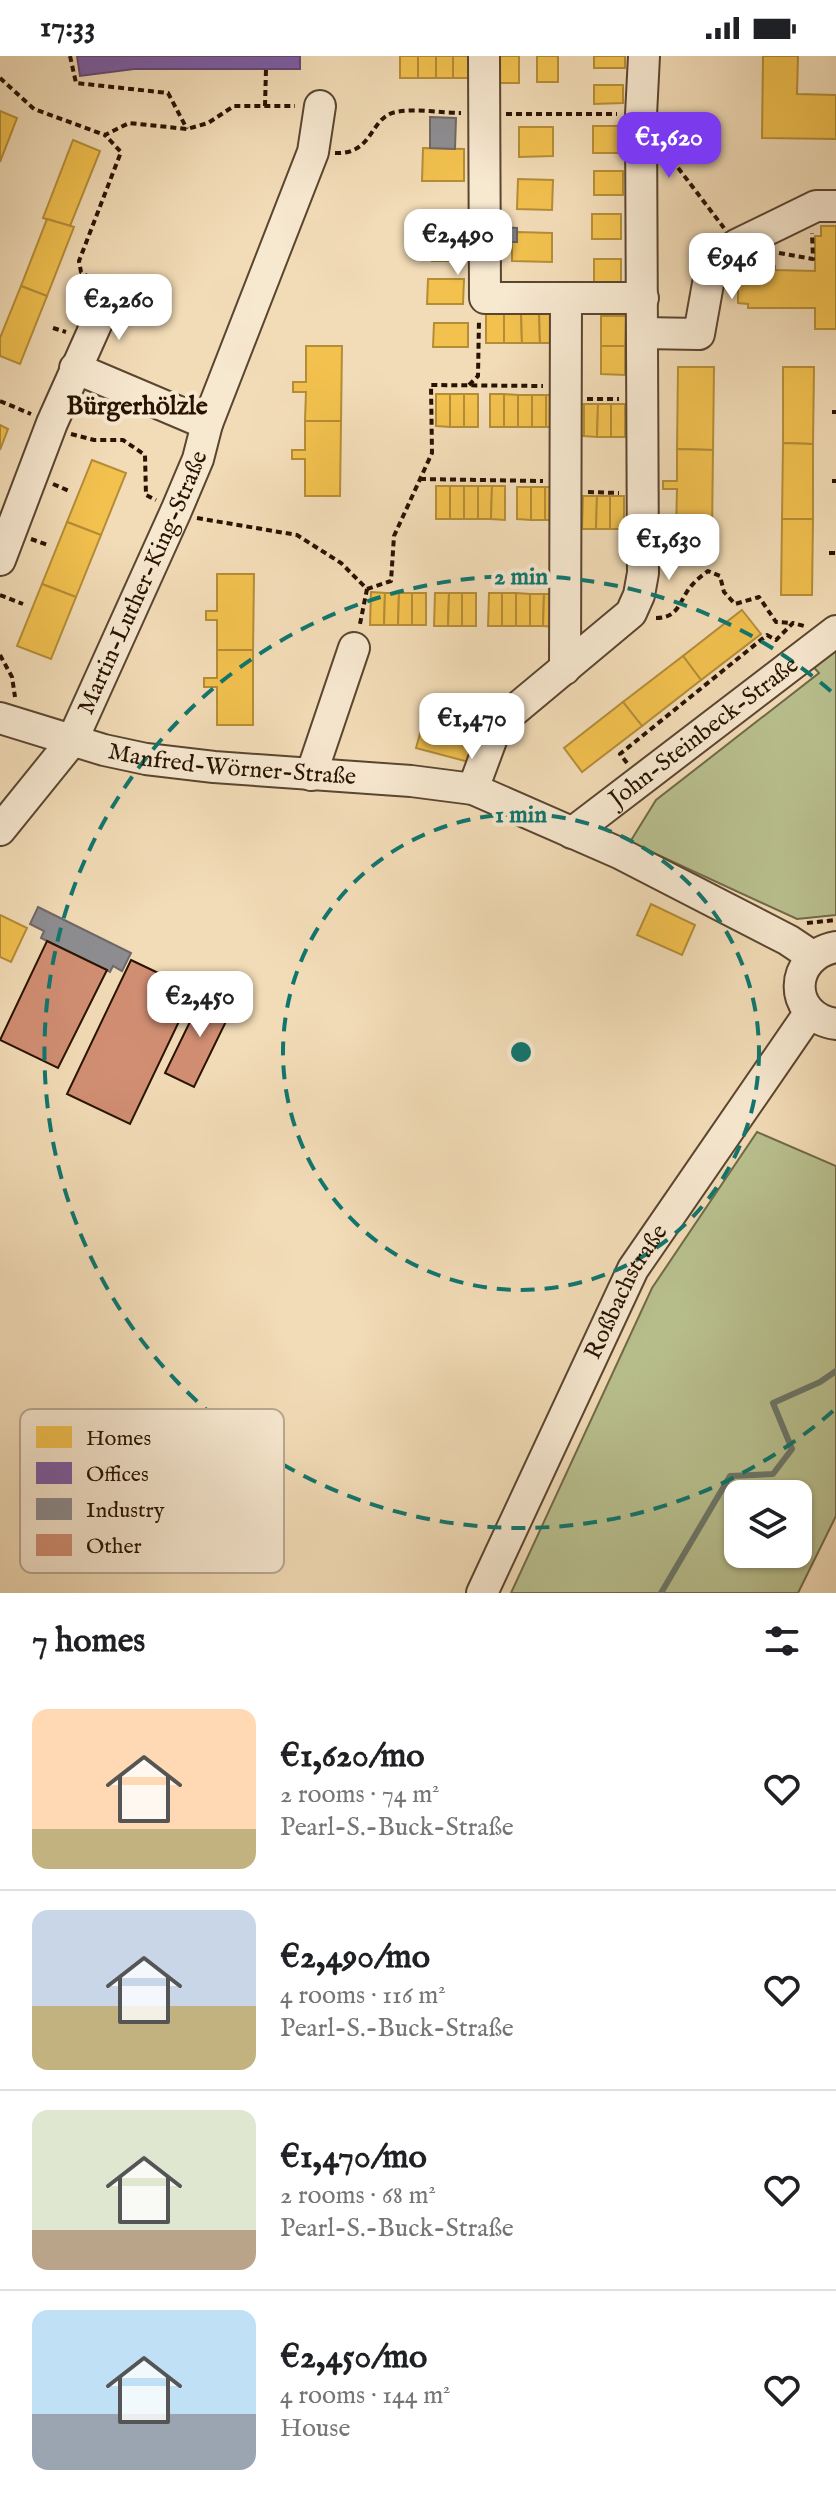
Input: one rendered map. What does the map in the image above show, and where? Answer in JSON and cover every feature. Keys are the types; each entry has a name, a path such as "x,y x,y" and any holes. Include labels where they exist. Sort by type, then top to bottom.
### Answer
{"street":[{"path":"484,56 485,298 643,298"},
{"path":"473,789 493,735 504,719 631,613 643,573 641,115 644,56"},
{"name":"Martin-Luther-King-Straße","path":"0,830 72,741 187,485 207,424 313,152 320,106"},
{"path":"643,333 699,334 709,278 736,245 816,206 836,206"},
{"path":"0,560 52,423 111,291"},
{"path":"565,669 566,298"},
{"name":"Martin-Luther-King-Straße","path":"75,368 207,424"},
{"name":"John-Steinbeck-Straße","path":"572,833 836,631"},
{"path":"311,775 354,648"},
{"name":"Manfred-Wörner-Straße","path":"5,720 146,759 473,789 619,853 761,926 824,952"},
{"path":"823,1018 800,990 805,966 824,952"},
{"name":"Roßbachstraße","path":"482,1593 633,1269 823,1018"}],"path":[{"path":"70,56 76,83 168,93 187,129"},
{"path":"265,106 266,69"},
{"path":"0,78 34,109 105,135 121,152 79,261 81,272 111,291"},
{"path":"105,135 129,123 187,129 208,123 234,106 320,106"},
{"path":"313,152 348,154 360,148 385,117 396,112 641,115 736,245"},
{"path":"469,385 478,376 479,305 485,298"},
{"path":"367,589 391,581 394,536 432,453 431,385 469,385 641,399"},
{"path":"419,479 566,486 642,494"},
{"path":"829,553 836,553"},
{"path":"634,606 653,619 665,618 677,612 692,584 708,571 720,576 724,592 735,604 759,597 776,622 793,623"},
{"path":"0,595 23,604"},
{"path":"620,754 767,635"},
{"path":"0,655 12,677 16,701 5,720"}],"green space":[{"path":"836,641 836,915 797,919 630,842 656,800 819,673 810,663"},
{"path":"757,1132 836,1166 836,1516 812,1565 812,1480 724,1480 724,1568 810,1568 798,1593 511,1593 652,1288"}],"building: Homes":[{"path":"400,56 418,56 418,78 400,78"},
{"path":"418,56 436,56 436,78 418,78"},
{"path":"436,56 453,56 453,78 436,78"},
{"path":"453,56 471,56 471,78 453,78"},
{"path":"498,56 519,56 519,83 498,83"},
{"path":"537,56 558,56 558,82 537,82"},
{"path":"594,56 625,56 625,68 594,68"},
{"path":"763,56 798,56 797,94 836,95 836,139 762,138"},
{"path":"594,85 623,85 623,103 594,104"},
{"path":"0,111 17,118 0,162"},
{"path":"593,126 625,126 625,153 593,153"},
{"path":"519,127 553,127 553,156 519,157"},
{"path":"73,140 100,151 70,226 43,218"},
{"path":"423,148 464,149 464,181 422,181"},
{"path":"594,171 623,171 623,195 594,195"},
{"path":"518,179 553,180 552,210 517,209"},
{"path":"592,214 621,214 621,239 592,239"},
{"path":"47,219 74,227 47,296 21,286"},
{"path":"821,226 836,226 836,329 815,329 815,308 748,308 748,304 738,303 738,270 749,270 749,266 775,266 775,270 815,271 815,236 821,236"},
{"path":"517,232 552,233 552,262 512,261 512,242 517,242"},
{"path":"432,233 466,233 466,261 432,261"},
{"path":"594,259 621,259 621,283 594,283"},
{"path":"428,279 464,279 463,304 427,304"},
{"path":"21,286 47,296 20,364 0,356 0,338"},
{"path":"486,311 504,311 504,343 486,343"},
{"path":"504,311 521,311 522,343 504,343"},
{"path":"521,311 539,311 540,343 522,343"},
{"path":"539,311 557,311 557,343 540,343"},
{"path":"601,316 626,316 625,346 601,346"},
{"path":"434,323 468,323 468,347 433,347"},
{"path":"306,346 342,346 341,421 305,421 306,392 293,392 293,382 306,382"},
{"path":"601,346 625,346 625,375 601,374"},
{"path":"678,367 714,367 713,450 677,449"},
{"path":"783,367 814,367 813,444 783,443"},
{"path":"436,394 450,394 450,427 436,426"},
{"path":"450,394 464,394 464,427 450,427"},
{"path":"464,394 478,394 478,427 464,427"},
{"path":"490,394 504,394 504,427 490,427"},
{"path":"504,394 518,395 518,427 504,427"},
{"path":"518,395 532,395 532,427 518,427"},
{"path":"532,395 546,395 546,427 532,427"},
{"path":"546,395 560,395 560,427 546,427"},
{"path":"570,404 584,404 584,436 570,436"},
{"path":"584,404 598,404 597,437 584,436"},
{"path":"598,404 611,404 611,437 597,437"},
{"path":"611,404 625,404 625,437 611,437"},
{"path":"305,421 341,421 340,496 305,496 305,459 292,459 292,450 305,450"},
{"path":"0,425 8,429 0,450"},
{"path":"783,443 813,444 813,519 782,519"},
{"path":"677,449 713,450 712,532 676,532 677,489 663,489 663,481 677,481"},
{"path":"92,460 126,473 101,535 67,522"},
{"path":"436,486 450,486 450,519 436,519"},
{"path":"450,486 464,486 464,519 450,519"},
{"path":"464,486 478,486 478,519 464,519"},
{"path":"478,486 492,486 491,519 478,519"},
{"path":"492,486 505,486 505,520 491,519"},
{"path":"517,487 531,487 531,520 517,519"},
{"path":"531,487 545,487 545,520 531,520"},
{"path":"545,487 559,487 559,520 545,520"},
{"path":"569,496 583,496 582,529 569,529"},
{"path":"583,496 597,496 596,529 582,529"},
{"path":"597,496 610,496 610,529 596,529"},
{"path":"610,496 624,496 624,529 610,529"},
{"path":"782,519 813,519 812,595 781,595"},
{"path":"67,522 101,535 76,597 42,584"},
{"path":"217,574 254,574 253,650 217,650 217,620 206,620 206,611 217,611"},
{"path":"42,584 76,597 51,659 17,646"},
{"path":"371,592 385,593 384,625 370,625"},
{"path":"385,593 399,593 398,625 384,625"},
{"path":"399,593 412,593 412,625 398,625"},
{"path":"412,593 426,593 426,625 412,625"},
{"path":"435,593 449,593 448,626 434,626"},
{"path":"449,593 462,593 462,626 448,626"},
{"path":"462,593 476,593 476,626 462,626"},
{"path":"489,593 502,593 502,626 488,626"},
{"path":"502,593 516,593 516,626 502,626"},
{"path":"516,593 530,594 530,626 516,626"},
{"path":"530,594 544,594 543,626 530,626"},
{"path":"544,594 558,594 557,627 543,626"},
{"path":"742,610 761,634 701,680 683,656"},
{"path":"217,650 253,650 253,725 217,725 217,687 204,687 204,678 217,678"},
{"path":"683,656 701,680 642,726 623,702"},
{"path":"429,701 482,715 469,762 416,748"},
{"path":"623,702 642,726 582,772 564,748"},
{"path":"651,904 695,925 682,955 637,935"},
{"path":"0,915 27,928 11,962 0,957"}],"building: Offices":[{"path":"77,56 300,56 300,69 134,69 80,76"}],"building: Industry":[{"path":"430,117 456,118 455,149 430,148"},
{"path":"496,227 517,228 517,242 496,242"},
{"path":"38,907 131,953 122,971 113,966 110,972 41,938 44,931 30,924"}],"building: Other":[{"path":"47,941 107,970 58,1068 0,1040"},
{"path":"131,960 194,990 130,1124 67,1094"},
{"path":"205,991 234,1005 194,1087 165,1073"}],"waterway":[{"path":"661,1593 730,1476 773,1474 792,1449 773,1403 820,1382 836,1371"}],"district":[{"name":"Bürgerhölzle","path":"137,406"}]}
